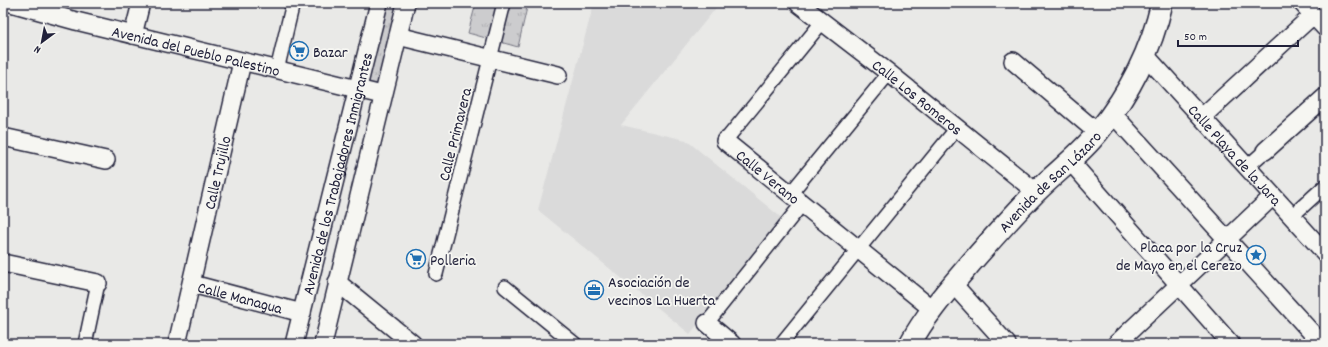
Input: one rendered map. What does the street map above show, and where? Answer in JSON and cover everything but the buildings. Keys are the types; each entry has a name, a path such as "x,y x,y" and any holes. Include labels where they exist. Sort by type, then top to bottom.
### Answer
{"street":[{"name":"Avenida del Pueblo Palestino","path":"11,3 53,9 133,35 382,96"},
{"path":"133,35 141,3"},
{"path":"277,70 293,3"},
{"name":"Avenida de los Trabajadores Inmigrantes","path":"294,344 379,3"},
{"name":"Avenida de los Trabajadores Inmigrantes","path":"323,344 382,96 406,3"},
{"name":"Calle Primavera","path":"436,274 504,3"},
{"name":"Calle Los Romeros","path":"798,3 889,73 1036,192"},
{"name":"Avenida de San Lázaro","path":"910,344 932,309 999,231 1036,192 1098,133 1126,94 1146,56 1157,25 1162,3"},
{"path":"1302,3 1325,28"},
{"path":"1202,117 1313,15"},
{"name":"Calle Verano","path":"823,21 725,140 932,309"},
{"path":"398,36 558,75"},
{"name":"Calle Playa de la Jara","path":"1146,56 1325,254"},
{"path":"1013,61 1098,133"},
{"name":"Calle Trujillo","path":"192,284 242,62"},
{"path":"732,344 707,323 889,73"},
{"path":"1247,167 1325,97"},
{"path":"1112,113 1322,344"},
{"path":"781,344 957,128"},
{"path":"3,137 106,160"},
{"path":"1070,161 1179,285 1226,342"},
{"path":"1292,216 1325,186"},
{"path":"1116,344 1273,196"},
{"path":"3,263 98,283 85,344"},
{"path":"337,282 413,344"},
{"name":"Calle Managua","path":"177,344 192,284 302,313"},
{"path":"953,284 1007,344"},
{"path":"505,287 575,344"}],"shaded area":[{"path":"594,3 720,3 621,125 686,140 783,219 690,334 538,210"}],"green space":[{"path":"379,3 406,3 382,95 357,90"},
{"path":"476,3 528,3 518,47 468,33"}],"place":[{"name":"Bazar","path":"299,51"},
{"name":"Placa por la Cruz de Mayo en el Cerezo","path":"1256,255"},
{"name":"Polleria","path":"416,259"},
{"name":"Asociación de vecinos La Huerta","path":"594,290"}]}
